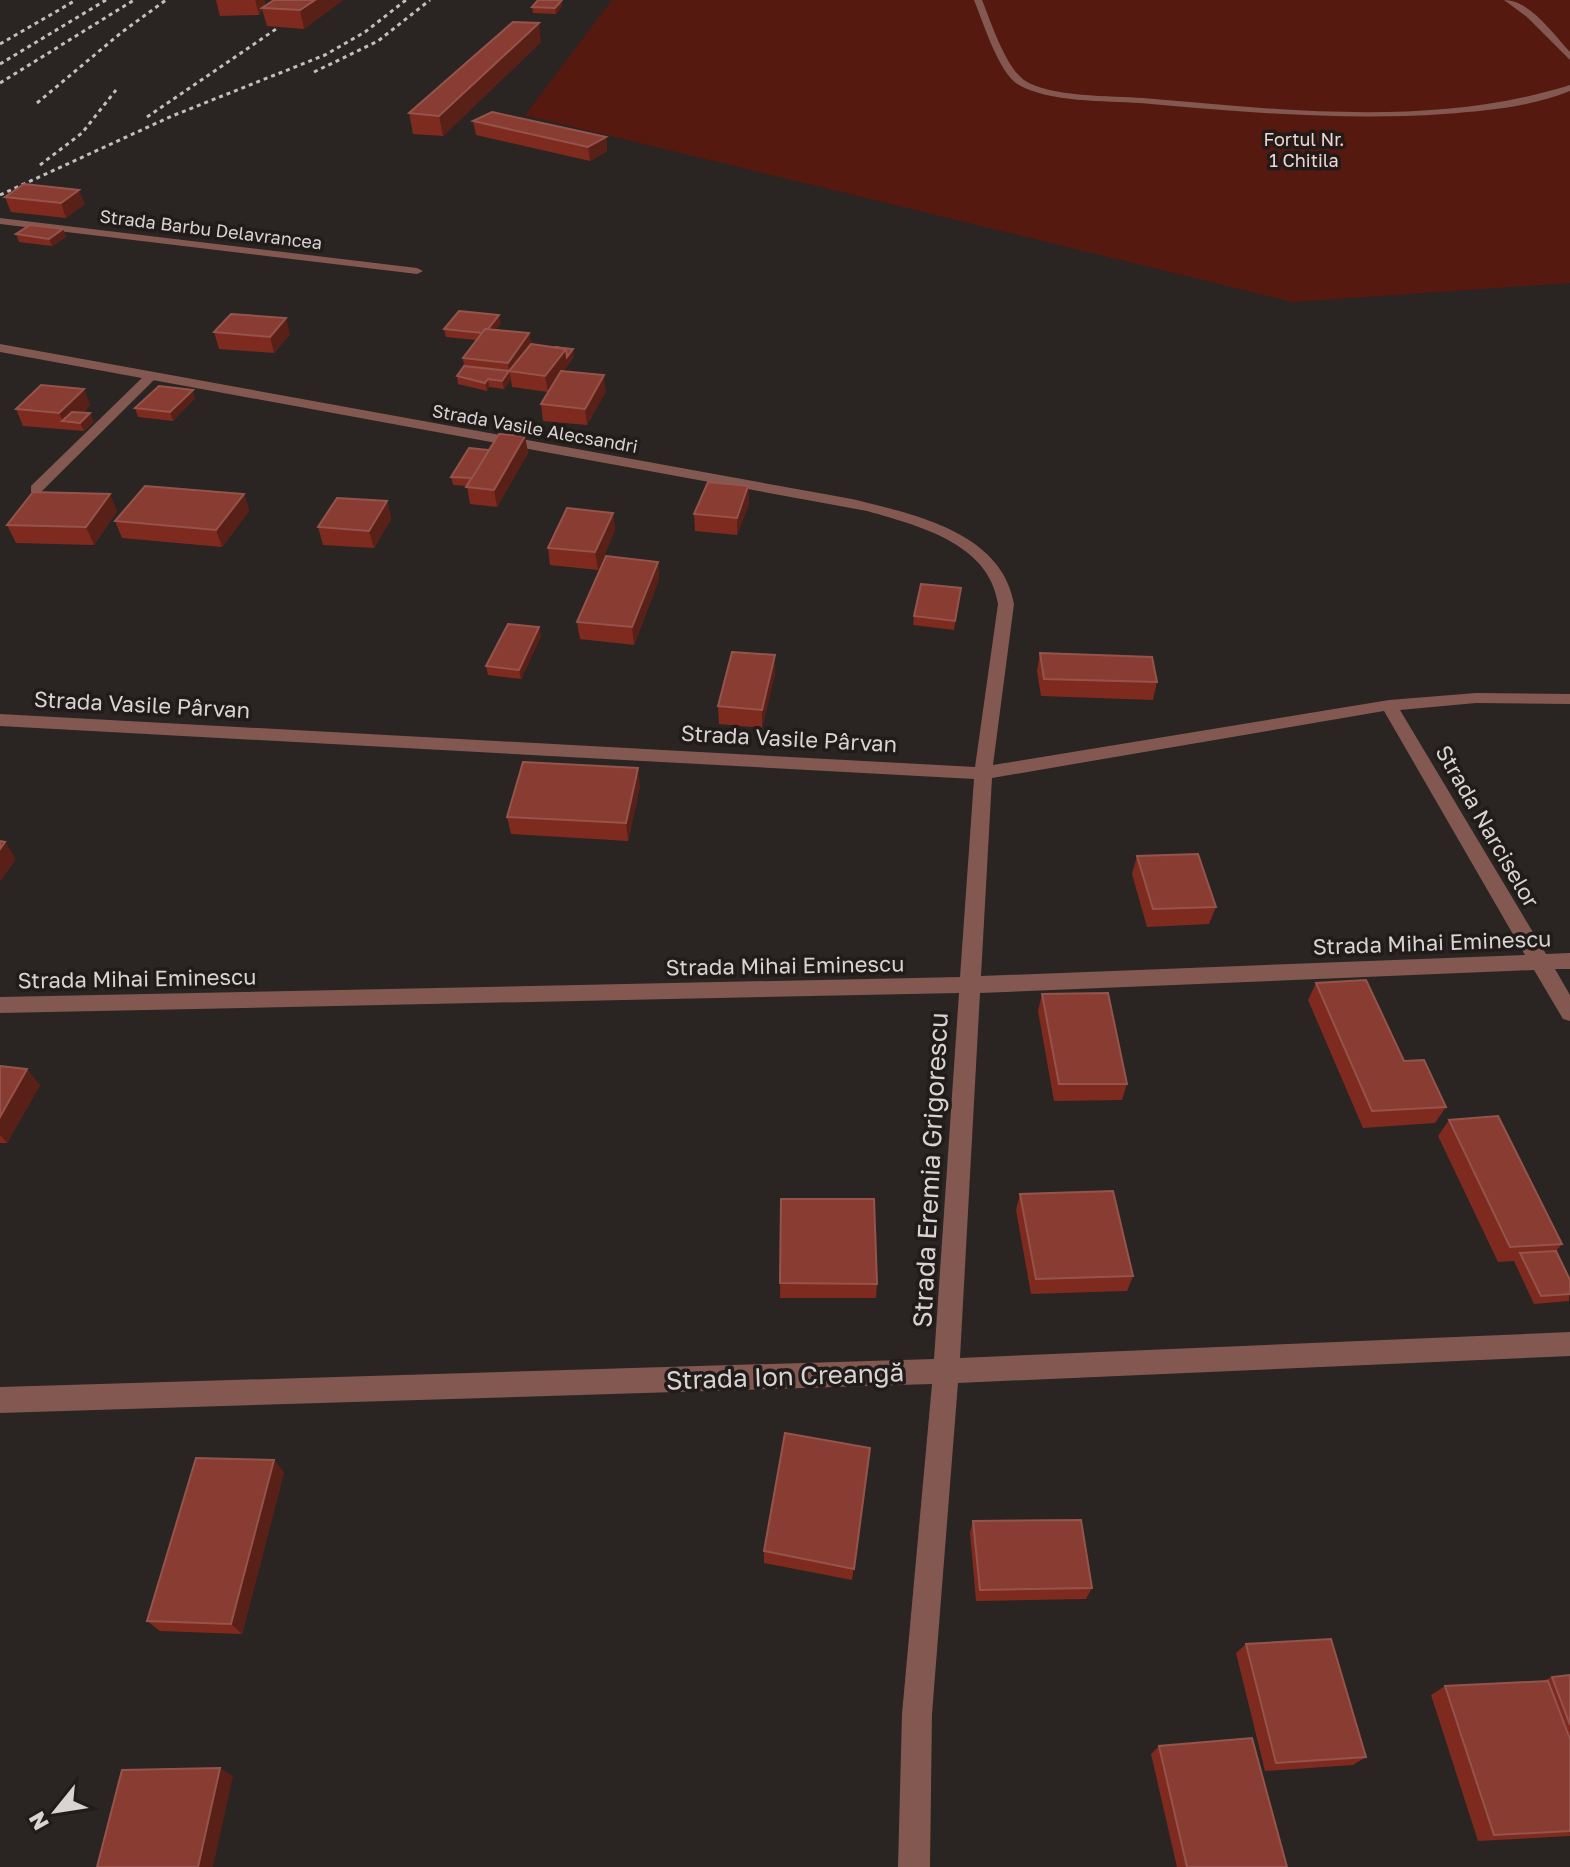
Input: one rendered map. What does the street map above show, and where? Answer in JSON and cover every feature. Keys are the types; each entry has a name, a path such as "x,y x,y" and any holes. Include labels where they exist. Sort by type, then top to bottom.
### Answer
{"street":[{"path":"978,0 1012,73 1022,84 1043,88 1119,99 1252,110 1392,116 1541,99 1570,88"},
{"path":"1508,0 1530,15 1570,57"},
{"name":"Strada Barbu Delavrancea","path":"0,221 417,271"},
{"name":"Strada Vasile Alecsandri","path":"0,348 889,512 938,531 995,567 1007,590 1003,620"},
{"path":"36,489 151,377"},
{"name":"Strada Eremia Grigorescu","path":"914,1867 917,1714 946,1371 983,773 1003,620"},
{"name":"Strada Vasile Pârvan","path":"0,720 983,773 1389,705 1476,698 1570,699"},
{"name":"Strada Narciselor","path":"1389,705 1570,1013"},
{"name":"Strada Mihai Eminescu","path":"0,1005 968,985 1570,961"},
{"name":"Strada Ion Creangă","path":"0,1400 946,1371 1570,1344"}],"green space":[{"name":"Fortul Nr. 1 Chitila","path":"612,0 1570,0 1570,283 1293,302 525,115"}],"building":[{"path":"274,0 315,0 300,10 262,8"},
{"path":"538,0 562,0 555,8 532,7"},
{"path":"513,22 539,23 439,116 409,113"},
{"path":"492,112 606,137 588,147 473,121"},
{"path":"24,184 79,190 61,203 5,197"},
{"path":"30,225 63,229 49,239 16,234"},
{"path":"459,311 499,315 482,333 444,329"},
{"path":"231,314 286,318 270,337 214,332"},
{"path":"485,329 529,333 508,363 463,358"},
{"path":"531,344 566,349 545,376 509,371"},
{"path":"464,366 509,371 502,381 488,379 485,383 457,376"},
{"path":"561,371 604,375 585,409 541,404"},
{"path":"41,385 84,389 59,413 16,409"},
{"path":"159,386 193,390 170,412 135,408"},
{"path":"72,412 90,413 80,423 62,421"},
{"path":"499,434 525,436 494,490 466,487"},
{"path":"469,448 489,450 472,478 451,477"},
{"path":"708,482 748,486 737,518 694,514"},
{"path":"145,486 244,494 216,530 115,521"},
{"path":"33,492 110,494 86,527 7,525"},
{"path":"337,498 387,501 369,531 318,527"},
{"path":"567,508 613,513 595,552 548,548"},
{"path":"606,556 658,562 632,627 577,622"},
{"path":"921,584 961,588 955,621 914,616"},
{"path":"508,624 539,627 519,670 486,666"},
{"path":"732,652 775,655 762,710 718,706"},
{"path":"1040,653 1152,657 1157,682 1044,679"},
{"path":"523,762 638,768 626,823 507,817"},
{"path":"1198,854 1216,907 1153,909 1137,856"},
{"path":"1366,980 1404,1061 1424,1060 1446,1107 1372,1111 1316,983"},
{"path":"1108,993 1127,1084 1059,1084 1042,994"},
{"path":"0,1066 27,1069 0,1117"},
{"path":"1498,1116 1562,1244 1510,1247 1449,1120"},
{"path":"1113,1191 1133,1276 1036,1279 1020,1194"},
{"path":"781,1199 874,1199 877,1284 780,1283"},
{"path":"1556,1251 1570,1280 1570,1294 1541,1296 1520,1253"},
{"path":"785,1433 870,1448 854,1569 764,1551"},
{"path":"196,1458 274,1460 231,1624 147,1621"},
{"path":"1081,1520 1092,1588 980,1590 973,1521"},
{"path":"1331,1639 1366,1757 1276,1763 1246,1644"},
{"path":"1570,1675 1570,1725 1552,1677"},
{"path":"1548,1681 1570,1739 1570,1831 1494,1835 1445,1686"},
{"path":"1252,1738 1287,1867 1187,1867 1159,1746"},
{"path":"220,1768 198,1867 97,1867 122,1770"}],"railway":[{"path":"0,44 76,0"},
{"path":"0,64 106,0"},
{"path":"0,83 134,0"},
{"path":"37,103 122,32 166,0"},
{"path":"0,195 172,116 325,55 365,32 406,0"},
{"path":"314,72 378,41 430,0"},
{"path":"147,117 279,27"},
{"path":"40,165 82,133 116,90"}]}
